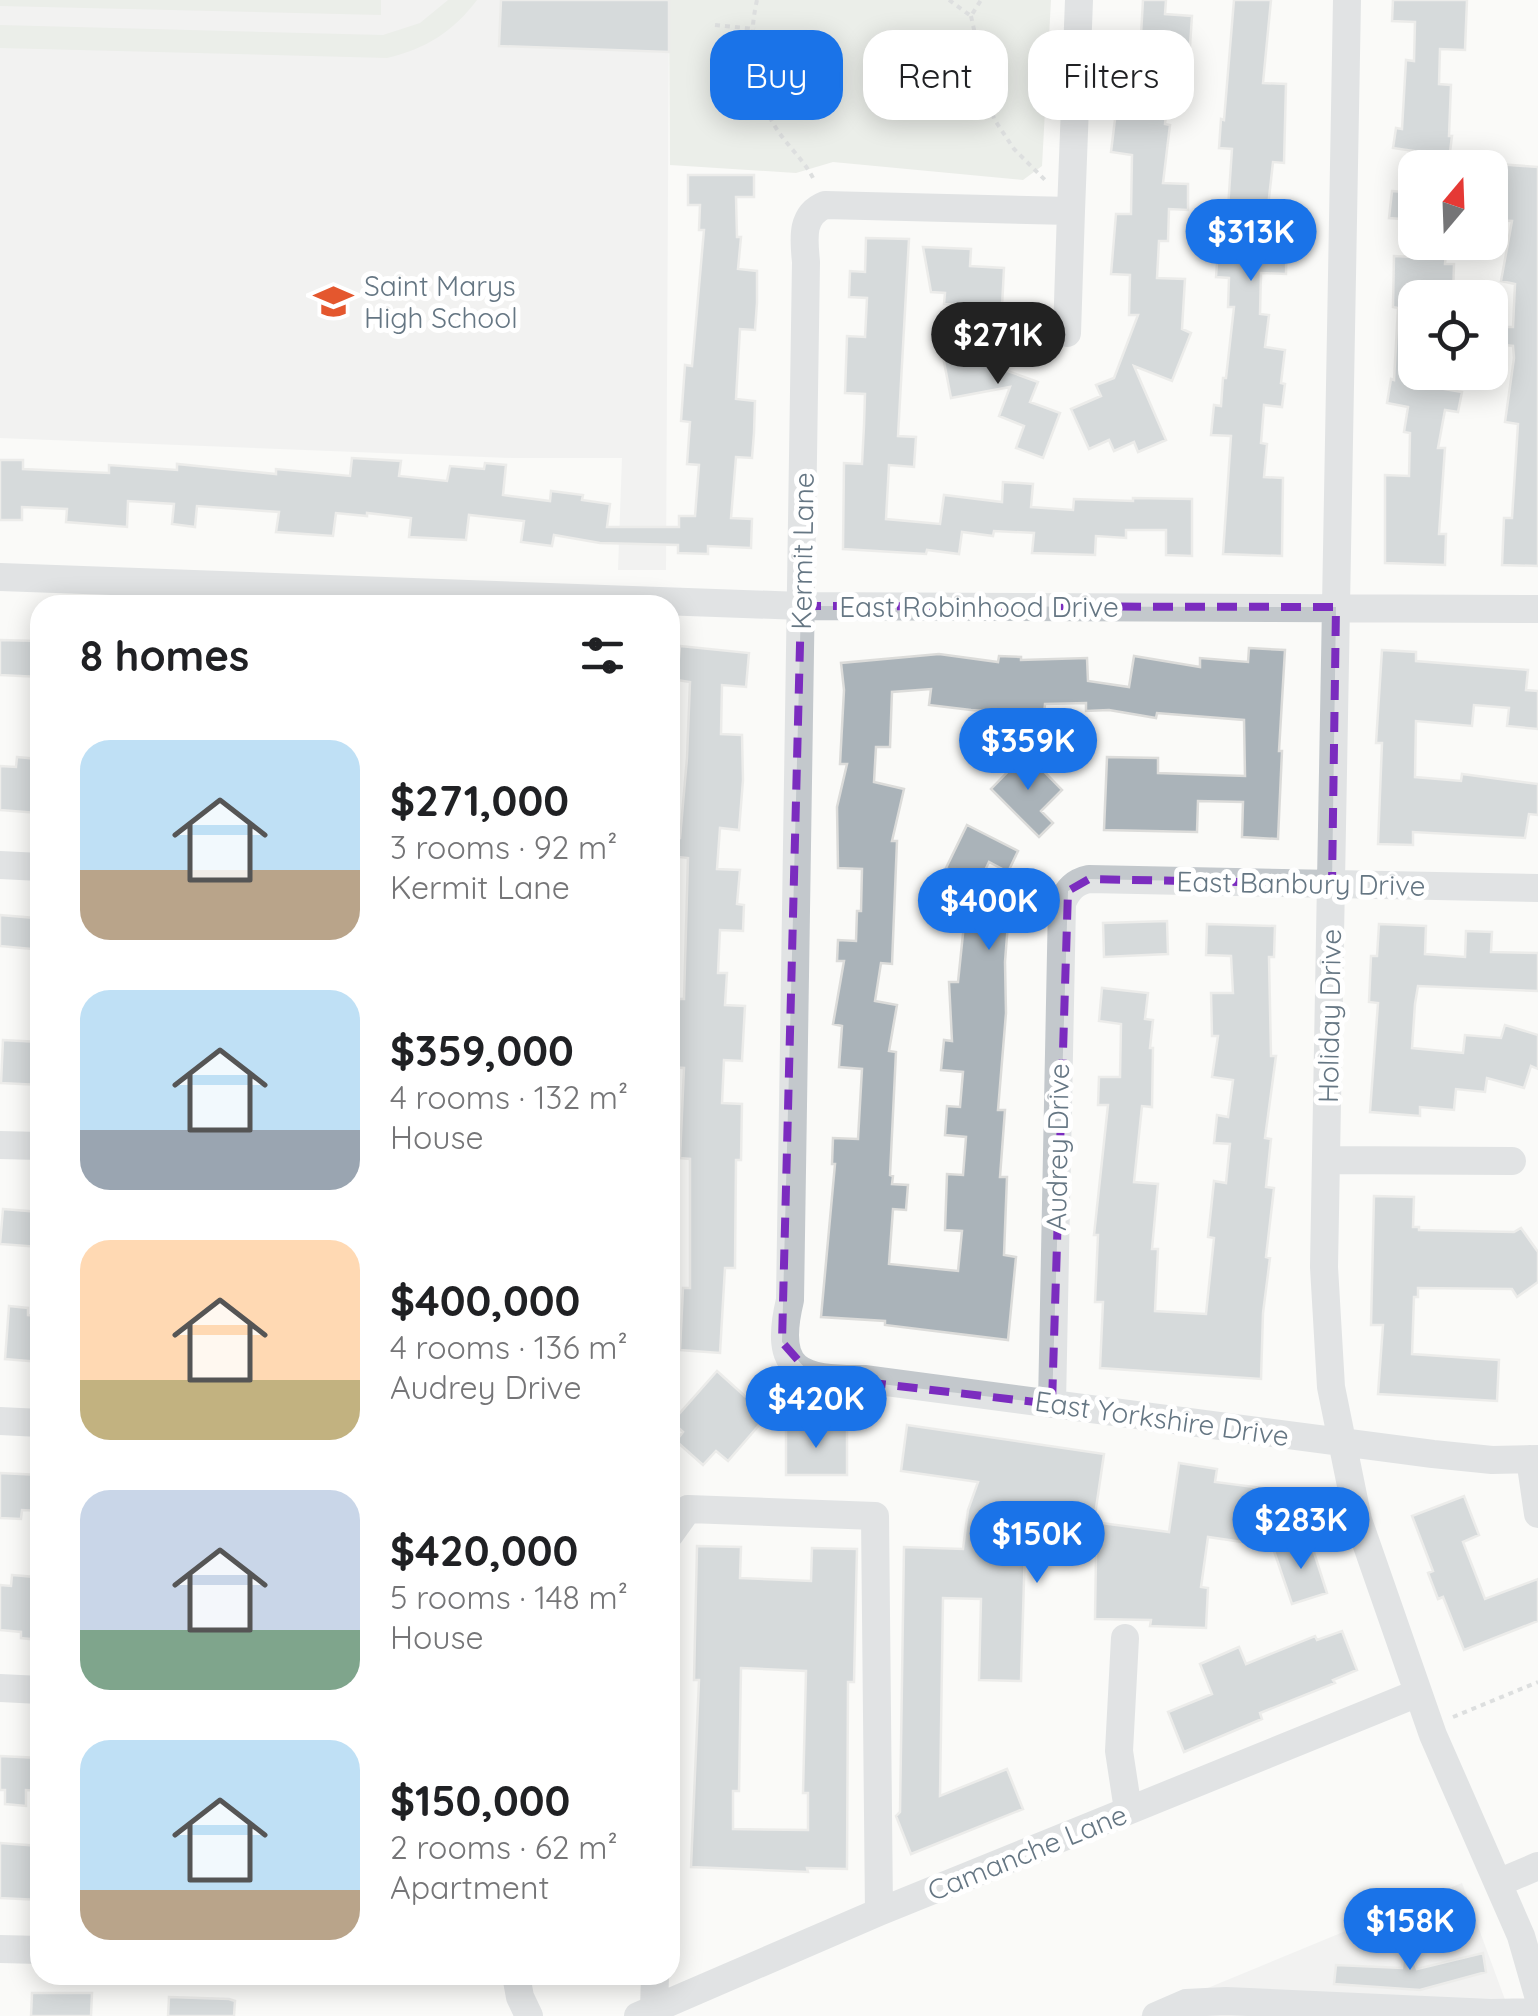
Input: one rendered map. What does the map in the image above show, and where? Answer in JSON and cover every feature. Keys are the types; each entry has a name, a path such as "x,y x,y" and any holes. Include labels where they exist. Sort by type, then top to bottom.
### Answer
{"street":[{"path":"1067,332 1079,0"},
{"name":"Holiday Drive","path":"1347,0 1326,1160 1326,1329 1331,1387 1362,1535 1430,1726 1521,1936 1538,1995"},
{"path":"826,205 1070,211"},
{"name":"Kermit Lane","path":"792,1360 782,1342 790,1300 806,262 803,236 815,209 826,205"},
{"name":"East Robinhood Drive","path":"0,576 390,595"},
{"name":"East Robinhood Drive","path":"680,604 1538,609"},
{"path":"0,865 30,866"},
{"name":"East Banbury Drive","path":"1068,891 1078,881 1090,879 1538,888"},
{"name":"Audrey Drive","path":"1052,1404 1062,902 1068,891"},
{"path":"0,1144 30,1146"},
{"path":"1326,1160 1512,1161"},
{"name":"East Yorkshire Drive","path":"792,1360 812,1376 831,1380 864,1380 1472,1458 1534,1459"},
{"path":"0,1421 30,1422"},
{"path":"1534,1459 1538,1514"},
{"path":"680,1520 688,1509 875,1516 880,1912"},
{"path":"1126,1638 1119,1751 1128,1810"},
{"path":"0,1688 30,1690"},
{"name":"Camanche Lane","path":"646,2012 880,1912 1418,1693"},
{"path":"1498,1883 1538,1866"},
{"path":"0,1949 30,1950"},
{"path":"518,1985 529,2016"},
{"path":"646,2012 653,1985"},
{"path":"1156,2016 1186,2003 1226,2001 1491,2014 1538,2012"}],"path":[{"path":"757,0 752,57 759,92 774,125 807,165 826,205"},
{"path":"949,0 971,16 994,119 1014,149 1070,211"},
{"path":"971,16 981,0"},
{"path":"715,25 754,29"},
{"path":"1430,1726 1538,1682"}],"highlighted area":[{"path":"801,606 1336,607 1332,884 1089,879 1068,891 1052,1404 812,1376 782,1342"}],"shaded area":[{"name":"Saint Marys High School","path":"0,0 669,0 666,570 618,570 622,458 512,458 0,438"},
{"path":"0,0 381,0 381,15 0,6"},
{"path":"448,0 477,0 437,38 387,58 0,48 0,25 383,35 420,23"},
{"path":"669,0 1051,0 1049,30 1028,30 1028,120 1044,120 1042,166 1023,180 833,162 796,173 670,165"},
{"path":"1462,1883 1511,2016 1140,2016"}],"building":[{"path":"501,0 669,0 669,52 499,46"},
{"path":"1143,0 1166,0 1165,14 1192,16 1191,30 1141,30"},
{"path":"1234,0 1271,0 1263,83 1286,84 1284,163 1273,162 1267,216 1287,218 1286,274 1261,273 1260,314 1269,315 1265,347 1285,350 1282,407 1264,405 1261,443 1267,444 1264,477 1283,478 1282,556 1223,554 1231,436 1211,435 1214,405 1221,406 1234,307 1228,307 1229,278 1216,277 1221,207 1228,208 1232,149 1219,148"},
{"path":"1393,0 1467,0 1465,50 1440,49 1439,84 1451,85 1450,150 1393,148 1396,128 1402,129 1406,60 1414,61 1415,22 1392,21"},
{"path":"1115,120 1165,120 1165,124 1170,125 1163,183 1188,184 1188,210 1169,209 1168,241 1159,241 1157,278 1185,279 1182,329 1191,333 1172,381 1134,366 1166,440 1138,452 1134,442 1114,451 1109,440 1089,449 1071,409 1101,396 1096,385 1114,378 1138,315 1129,315 1130,275 1111,274 1116,214 1131,214 1132,155 1111,152"},
{"path":"1508,165 1538,167 1538,566 1502,565 1504,518 1512,518 1518,424 1505,422 1514,358 1513,346 1508,345 1508,327 1513,327 1515,284 1501,280 1508,260 1512,221 1508,221"},
{"path":"688,175 754,175 754,197 736,197 737,237 741,237 738,269 757,271 757,303 755,330 740,329 736,399 755,401 754,433 752,458 736,457 731,518 752,519 751,548 708,546 708,554 678,553 678,545 600,543 554,535 552,546 521,542 524,521 469,515 466,540 409,537 411,518 367,513 336,513 333,536 276,532 279,512 197,506 195,527 172,524 174,504 128,501 127,527 66,522 67,509 22,507 22,520 0,520 0,460 23,460 23,469 109,473 109,465 177,470 177,464 276,474 276,469 350,476 352,458 401,461 399,476 447,481 450,466 484,469 485,463 506,465 503,495 550,501 551,491 583,495 582,500 610,504 607,527 679,527 679,516 695,516 699,465 687,464 690,422 681,421 685,365 692,366 704,230 699,230 700,205 688,205"},
{"path":"1392,191 1398,192 1398,219 1389,218"},
{"path":"866,238 909,239 898,436 916,437 914,467 889,465 886,519 940,524 944,495 1002,502 1003,482 1033,484 1031,507 1073,510 1074,499 1192,499 1192,556 1166,555 1166,530 1126,530 1126,538 1096,536 1095,555 1032,553 1034,533 994,531 993,536 962,532 959,554 843,549 844,463 862,464 865,394 845,393 847,336 865,337 867,298 849,297 850,271 865,272"},
{"path":"923,247 971,249 970,266 1004,268 1002,307 944,304 945,293 931,292"},
{"path":"1394,256 1398,260 1445,260 1445,264 1454,264 1454,280 1398,280 1398,308 1393,307"},
{"path":"1398,308 1398,390 1462,392 1458,412 1445,410 1438,448 1445,448 1439,534 1446,534 1445,565 1385,563 1385,475 1409,476 1410,433 1404,432 1408,407 1387,403 1391,379 1394,380"},
{"path":"995,331 1002,369 1038,382 1030,402 1060,413 1043,458 1016,448 1024,426 999,416 1010,387 951,398 940,341"},
{"path":"0,640 30,641 30,676 0,675"},
{"path":"680,646 749,653 746,687 722,685 721,734 742,735 743,780 739,830 720,828 717,869 740,870 737,904 744,905 743,931 720,930 718,973 727,973 725,1005 745,1006 742,1061 724,1060 722,1103 742,1104 741,1160 736,1160 735,1268 725,1268 720,1353 680,1350 683,1288 690,1288 690,1159 680,1158 684,1068 680,1068 680,999 684,999 688,858 680,857 680,838 690,682 680,680"},
{"path":"1249,648 1285,650 1278,839 1242,837 1243,802 1198,801 1197,832 1104,830 1107,757 1158,758 1158,773 1245,776 1244,720 1157,713 1156,718 1109,710 1086,711 1086,703 1045,704 1044,715 971,710 929,705 931,689 892,692 890,747 876,747 874,782 904,789 892,841 897,841 892,964 881,963 875,1001 897,1005 889,1051 896,1052 890,1175 892,1184 908,1185 906,1210 893,1209 889,1264 958,1271 962,1231 945,1230 947,1174 963,1175 966,1137 945,1135 947,1106 960,1107 963,1072 941,1070 944,1040 952,1041 949,982 958,982 964,924 946,923 948,905 1009,910 998,1110 1005,1110 1000,1177 1007,1177 1004,1255 1016,1257 1008,1340 885,1325 885,1321 821,1317 835,1164 833,1138 858,1139 862,1069 839,1067 842,1026 833,1024 844,961 837,961 838,940 856,941 862,869 838,868 837,807 847,764 840,764 844,690 841,663 939,654 998,662 999,656 1021,660 1087,658 1088,681 1129,687 1134,656 1200,667 1200,658 1248,662"},
{"path":"1382,650 1416,652 1416,661 1528,670 1526,690 1538,691 1538,729 1507,726 1509,708 1474,705 1472,726 1416,721 1415,777 1461,781 1462,774 1538,784 1538,815 1529,814 1525,838 1413,832 1413,845 1378,844 1382,743 1376,743"},
{"path":"1026,753 1062,790 1041,811 1053,823 1039,837 991,789"},
{"path":"17,757 30,758 30,812 0,810 0,766 16,767"},
{"path":"967,825 1018,851 1008,872 989,862 978,885 946,868"},
{"path":"0,915 30,918 30,949 0,946"},
{"path":"1167,921 1168,954 1104,957 1103,923"},
{"path":"1207,924 1275,926 1274,957 1269,957 1271,1056 1276,1056 1265,1138 1271,1139 1266,1187 1274,1188 1266,1257 1270,1258 1261,1379 1100,1368 1103,1302 1095,1302 1098,1235 1094,1235 1108,1105 1098,1105 1099,1077 1120,1077 1121,1024 1099,1021 1102,988 1148,993 1145,1019 1153,1020 1152,1107 1142,1106 1134,1182 1158,1184 1152,1249 1158,1249 1155,1311 1206,1314 1214,1238 1208,1237 1214,1181 1226,1183 1230,1144 1214,1143 1217,1115 1228,1117 1233,1080 1212,1077 1218,1036 1212,1036 1211,993 1233,993 1231,956 1206,955"},
{"path":"1379,924 1426,926 1425,954 1465,957 1466,931 1492,932 1491,952 1538,953 1538,991 1418,986 1415,1004 1412,1048 1463,1053 1465,1035 1501,1038 1505,1025 1538,1035 1538,1069 1531,1066 1524,1088 1487,1078 1485,1092 1456,1089 1454,1110 1420,1107 1420,1116 1370,1112 1378,1003 1369,1002 1371,956 1377,956"},
{"path":"3,1040 30,1041 30,1084 1,1083"},
{"path":"1374,1196 1414,1197 1413,1227 1419,1230 1514,1232 1521,1228 1538,1252 1538,1282 1517,1297 1512,1289 1418,1288 1418,1297 1414,1297 1412,1354 1499,1360 1497,1401 1378,1394 1383,1325 1371,1325"},
{"path":"3,1209 30,1211 30,1246 0,1244"},
{"path":"9,1306 28,1308 30,1361 5,1359"},
{"path":"717,1371 767,1416 728,1461 716,1451 703,1465 680,1445 680,1413"},
{"path":"907,1425 1104,1454 1094,1522 1169,1532 1179,1463 1217,1469 1215,1482 1277,1490 1270,1546 1208,1537 1201,1587 1208,1588 1206,1628 1150,1626 1151,1620 1095,1619 1096,1556 1025,1547 1021,1681 979,1680 981,1599 943,1598 940,1796 1007,1769 1023,1809 911,1854 896,1816 900,1812 904,1547 963,1549 968,1510 978,1482 901,1471"},
{"path":"786,1427 847,1428 847,1475 786,1475"},
{"path":"0,1473 30,1474 30,1510 22,1510 21,1519 0,1518"},
{"path":"1464,1496 1479,1535 1463,1542 1485,1599 1538,1579 1538,1621 1464,1650 1443,1597 1438,1599 1428,1573 1433,1571 1412,1516"},
{"path":"1310,1540 1327,1593 1292,1604 1274,1551"},
{"path":"697,1546 741,1547 740,1578 811,1581 812,1548 857,1549 854,1682 848,1682 847,1869 807,1868 808,1872 691,1867 699,1680 694,1680","holes":["741,1668 806,1671 803,1793 808,1793 808,1830 733,1829 733,1791 739,1791"]},
{"path":"12,1575 30,1577 30,1639 21,1638 21,1632 0,1630 0,1585 11,1586"},
{"path":"1342,1631 1357,1670 1260,1713 1262,1719 1184,1752 1168,1712 1212,1694 1200,1664 1239,1647 1246,1664 1315,1636 1317,1640"},
{"path":"0,1756 30,1758 26,1806 5,1804 5,1790 0,1790"},
{"path":"0,1843 30,1845 30,1900 0,1898"},
{"path":"1405,1934 1417,1969 1483,1953 1486,1972 1420,1990 1334,1984 1336,1965 1402,1968"},
{"path":"32,1993 92,1993 91,2016 31,2016"},
{"path":"169,1997 229,1999 235,2001 234,2016 168,2016"}],"place":[{"name":"Saint Marys High School","path":"334,301"}]}
